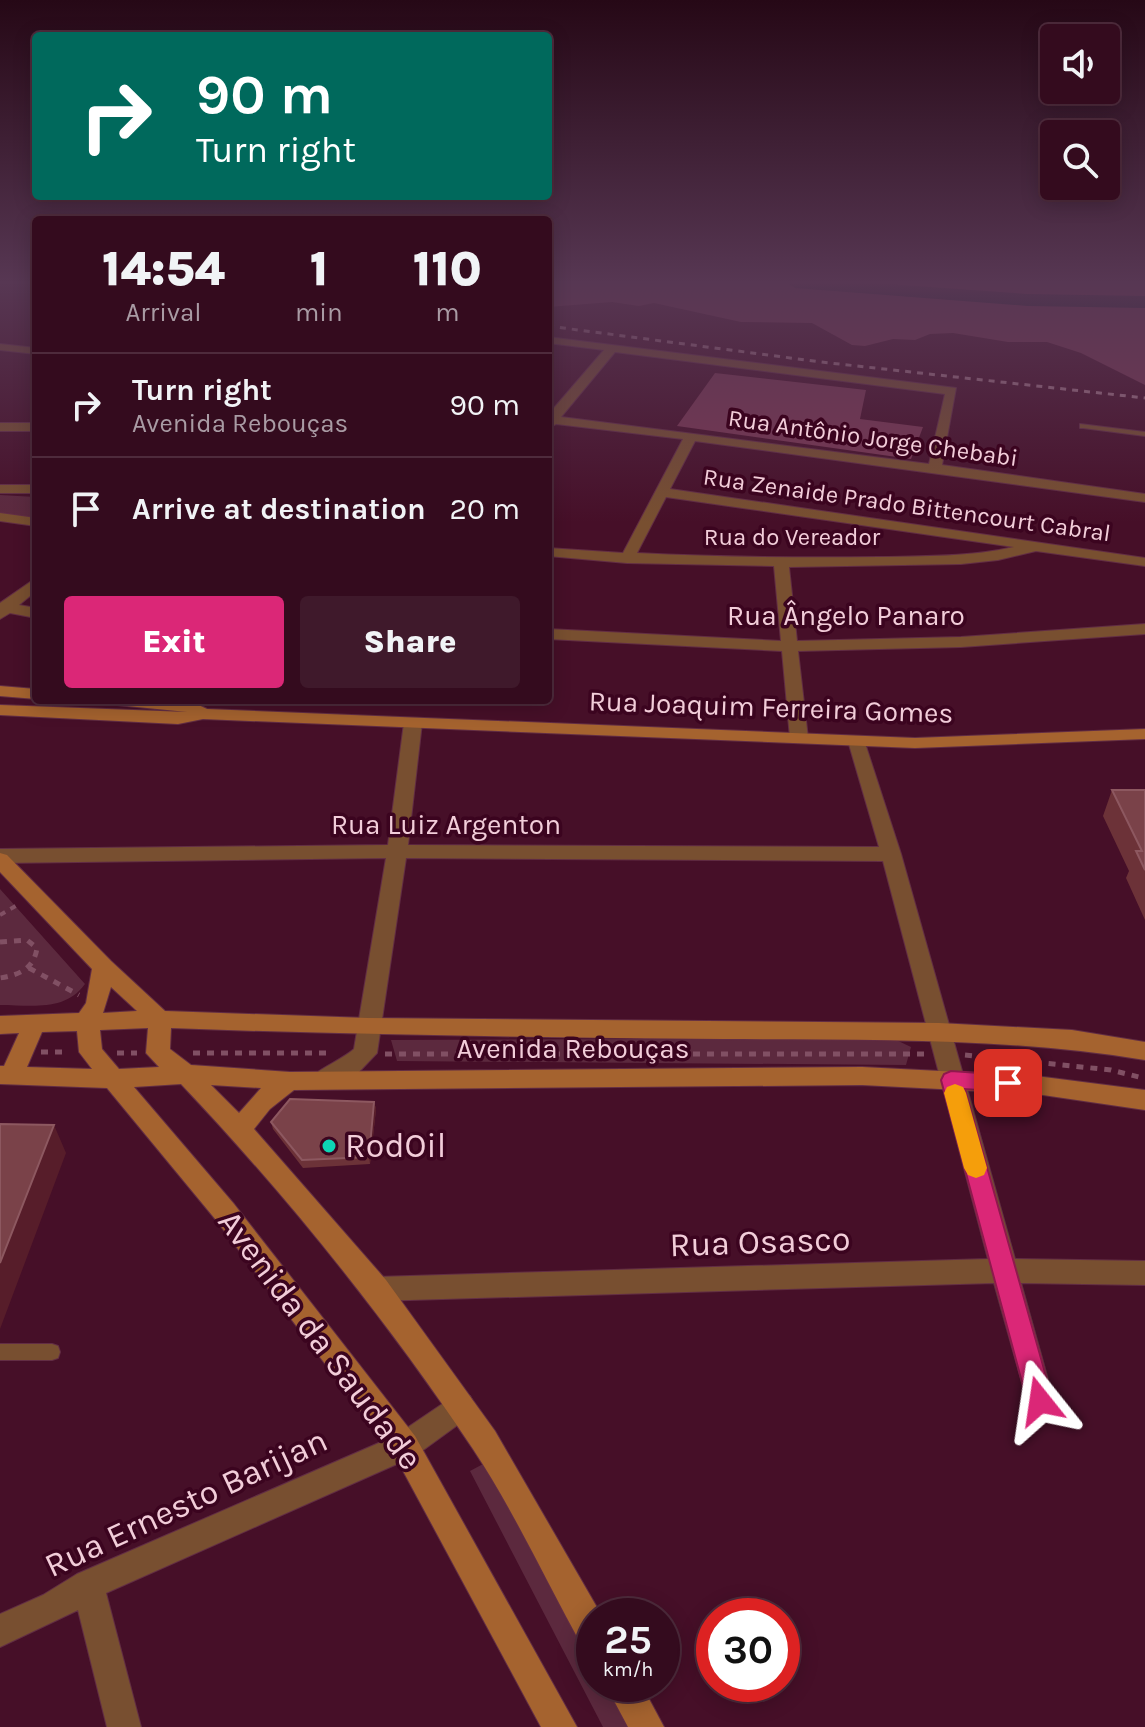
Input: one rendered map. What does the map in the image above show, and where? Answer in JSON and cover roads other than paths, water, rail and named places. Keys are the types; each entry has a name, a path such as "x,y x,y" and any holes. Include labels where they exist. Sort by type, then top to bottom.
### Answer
{"street":[{"path":"552,419 599,363"},
{"path":"721,363 952,391 935,468"},
{"name":"Rua Antônio Jorge Chebabi","path":"552,421 691,436 1145,498"},
{"path":"0,427 32,427"},
{"path":"627,559 691,436"},
{"path":"0,489 32,489"},
{"name":"Rua Zenaide Prado Bittencourt Cabral","path":"662,492 1145,562"},
{"path":"0,517 32,521"},
{"name":"Rua do Vereador","path":"552,552 627,559 781,562 969,560 1010,555 1035,546"},
{"path":"781,562 799,738"},
{"path":"2,609 32,586"},
{"path":"2,609 32,613"},
{"name":"Rua Ângelo Panaro","path":"552,634 788,646 961,642 1145,629"},
{"path":"0,691 32,694"},
{"name":"Rua Joaquim Ferreira Gomes","path":"168,704 413,723 915,743 1145,734"},
{"name":"Rua Joaquim Ferreira Gomes","path":"0,710 178,719 193,706"},
{"path":"322,1080 349,1068 365,1053 397,851 413,723"},
{"path":"857,741 891,854 1040,1401"},
{"name":"Rua Luiz Argenton","path":"0,858 397,851 891,854"},
{"path":"0,858 103,967 160,1019 158,1053 186,1074 241,1131 376,1289 485,1441 576,1602"},
{"path":"92,1012 103,967"},
{"name":"Avenida Rebouças","path":"0,1025 34,1025 92,1012 160,1019 368,1027 942,1043 1072,1039 1145,1051"},
{"name":"Avenida da Saudade","path":"92,1012 91,1052 225,1212 405,1446 560,1727"},
{"path":"6,1075 22,1052 34,1025"},
{"name":"Avenida Rebouças","path":"6,1075 113,1079 186,1074 290,1081 847,1076 1086,1090 1145,1100"},
{"path":"241,1131 251,1111 265,1096 290,1081"},
{"name":"Rua Osasco","path":"376,1289 1004,1271 1145,1273"},
{"name":"Rua Ernesto Barijan","path":"0,1631 54,1606 88,1585 405,1446 460,1406"},
{"path":"88,1585 124,1727"},
{"path":"632,1702 647,1727"}],"lane":[{"path":"1083,426 1145,434"},
{"path":"0,1352 52,1352"}],"railway":[{"path":"826,363 1145,398"}],"place":[{"name":"RodOil","path":"329,1146"}]}
